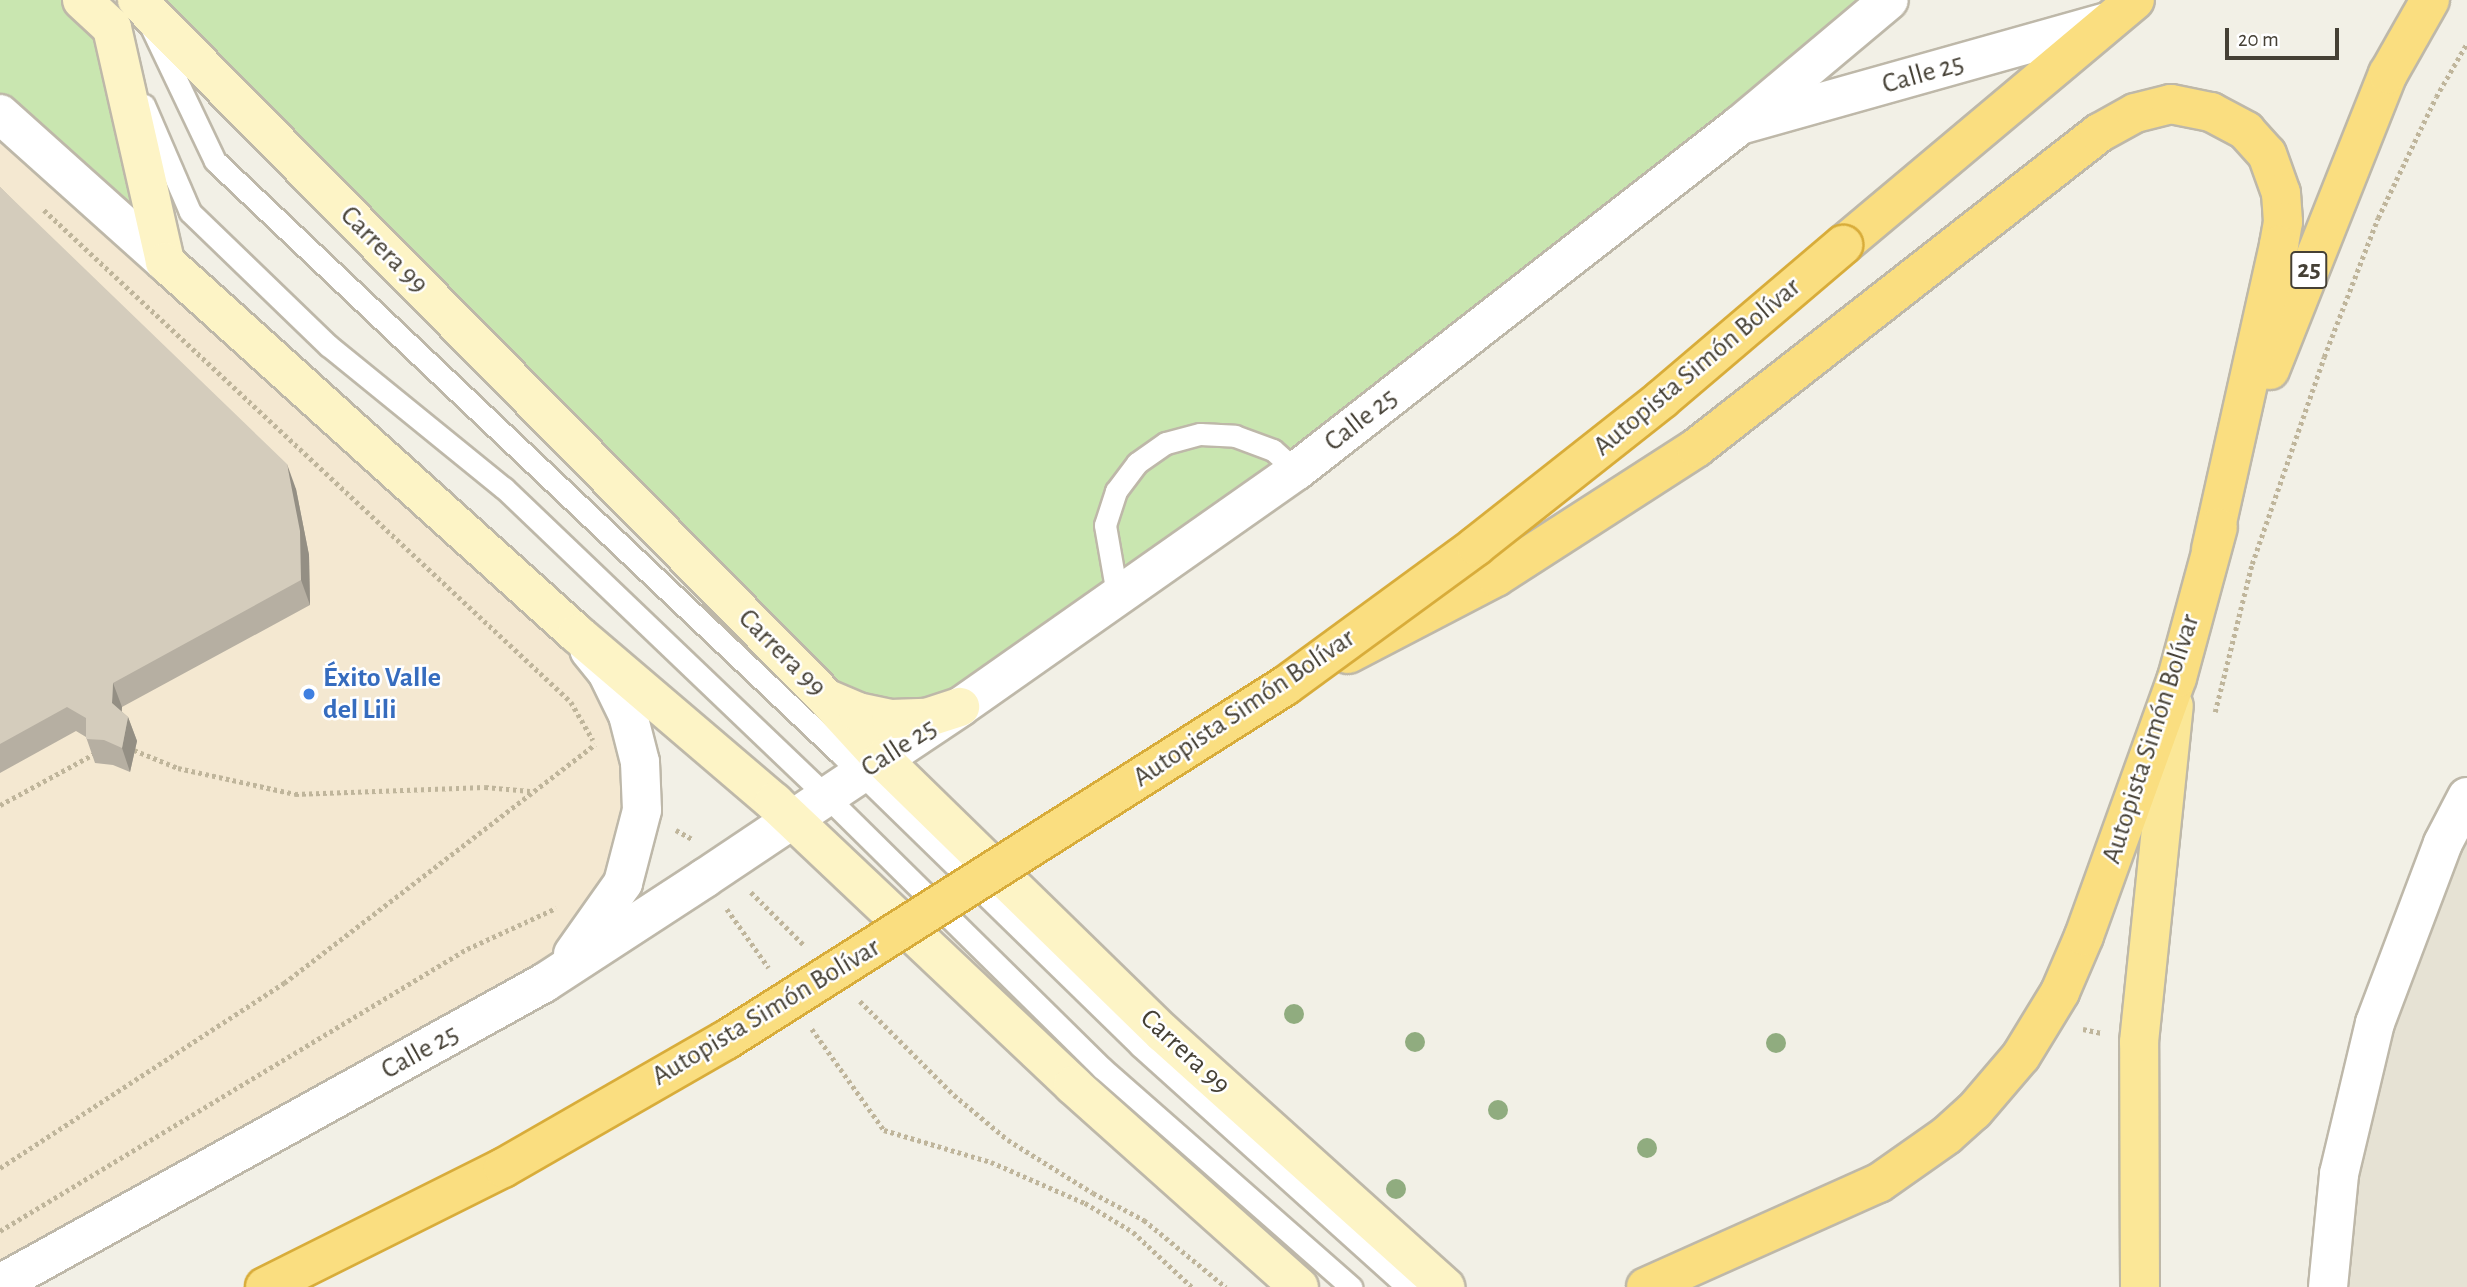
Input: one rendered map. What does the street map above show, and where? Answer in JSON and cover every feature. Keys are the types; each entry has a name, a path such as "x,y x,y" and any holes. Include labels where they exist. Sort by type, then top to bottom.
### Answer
{"highway":[{"name":"Autopista Simón Bolívar","path":"1646,1287 1844,1202 1914,1161 1974,1111 2021,1056 2060,992 2084,936 2177,678 2211,550 2279,343 2388,74 2430,0"},
{"name":"Autopista Simón Bolívar","path":"265,1287 503,1168 726,1040 1285,686 1476,546 1662,399 2120,11"},
{"path":"1285,686 1496,577 1696,448 1882,300 2120,120 2147,108 2171,104 2211,112 2246,131 2273,165 2281,193 2283,222 2211,550"}],"main road":[{"path":"82,0 112,29 165,262 577,634 792,819 1073,1085 1299,1287"},
{"name":"Carrera 99","path":"137,0 828,699 872,766 1163,1033 1446,1287"},
{"path":"2140,1287 2139,1042 2177,678"},
{"path":"828,699 858,712 891,719 926,718 960,708"}],"street":[{"name":"Calle 25","path":"0,1284 544,983 960,708 1117,594 1296,471 1740,125 1889,0"},
{"name":"Calle 25","path":"1740,125 2120,11"},
{"path":"0,114 165,262"},
{"path":"544,983 582,946 623,883 642,810 640,762 628,715 607,672 577,634"},
{"path":"2328,1287 2339,1174 2375,1023 2443,843 2467,797"}],"lane":[{"path":"137,0 215,161 872,766 1140,1046 1408,1287"},
{"path":"112,29 190,212 329,346 504,488 826,796 1102,1068 1351,1287"},
{"path":"1117,594 1105,525 1116,491 1137,463 1167,443 1200,434 1212,434 1235,436 1273,450 1296,471"}],"path":[{"path":"2211,725 2252,565 2324,357 2378,218 2436,97 2467,43"},
{"path":"41,207 570,702 595,744 597,755"},
{"path":"0,1168 284,983 595,744"},
{"path":"134,750 178,768 295,794 485,787 531,791"},
{"path":"0,805 95,753"},
{"path":"642,810 707,848 715,872 775,977"},
{"path":"715,872 810,951"},
{"path":"0,1231 467,949 556,908 564,898"},
{"path":"858,999 954,1095 1007,1140 1093,1193 1144,1220 1226,1287"},
{"path":"806,1021 884,1130 991,1162 1085,1203 1133,1232 1192,1287"},
{"path":"2080,1028 2108,1034"}],"shaded area":[{"name":"Éxito Valle del Lili","path":"0,114 607,672 642,810 582,946 0,1284"},
{"path":"2467,797 2467,1287 2328,1287 2339,1174"}],"green space":[{"path":"0,0 82,0 112,28 165,262 0,114"},
{"path":"137,0 1889,0 882,759"}],"building":[{"path":"0,187 287,464 300,531 301,580 113,683 112,703 128,717 122,748 104,740 86,739 86,718 67,707 0,744"}],"place":[{"name":"Éxito Valle del Lili","path":"309,694"}]}
